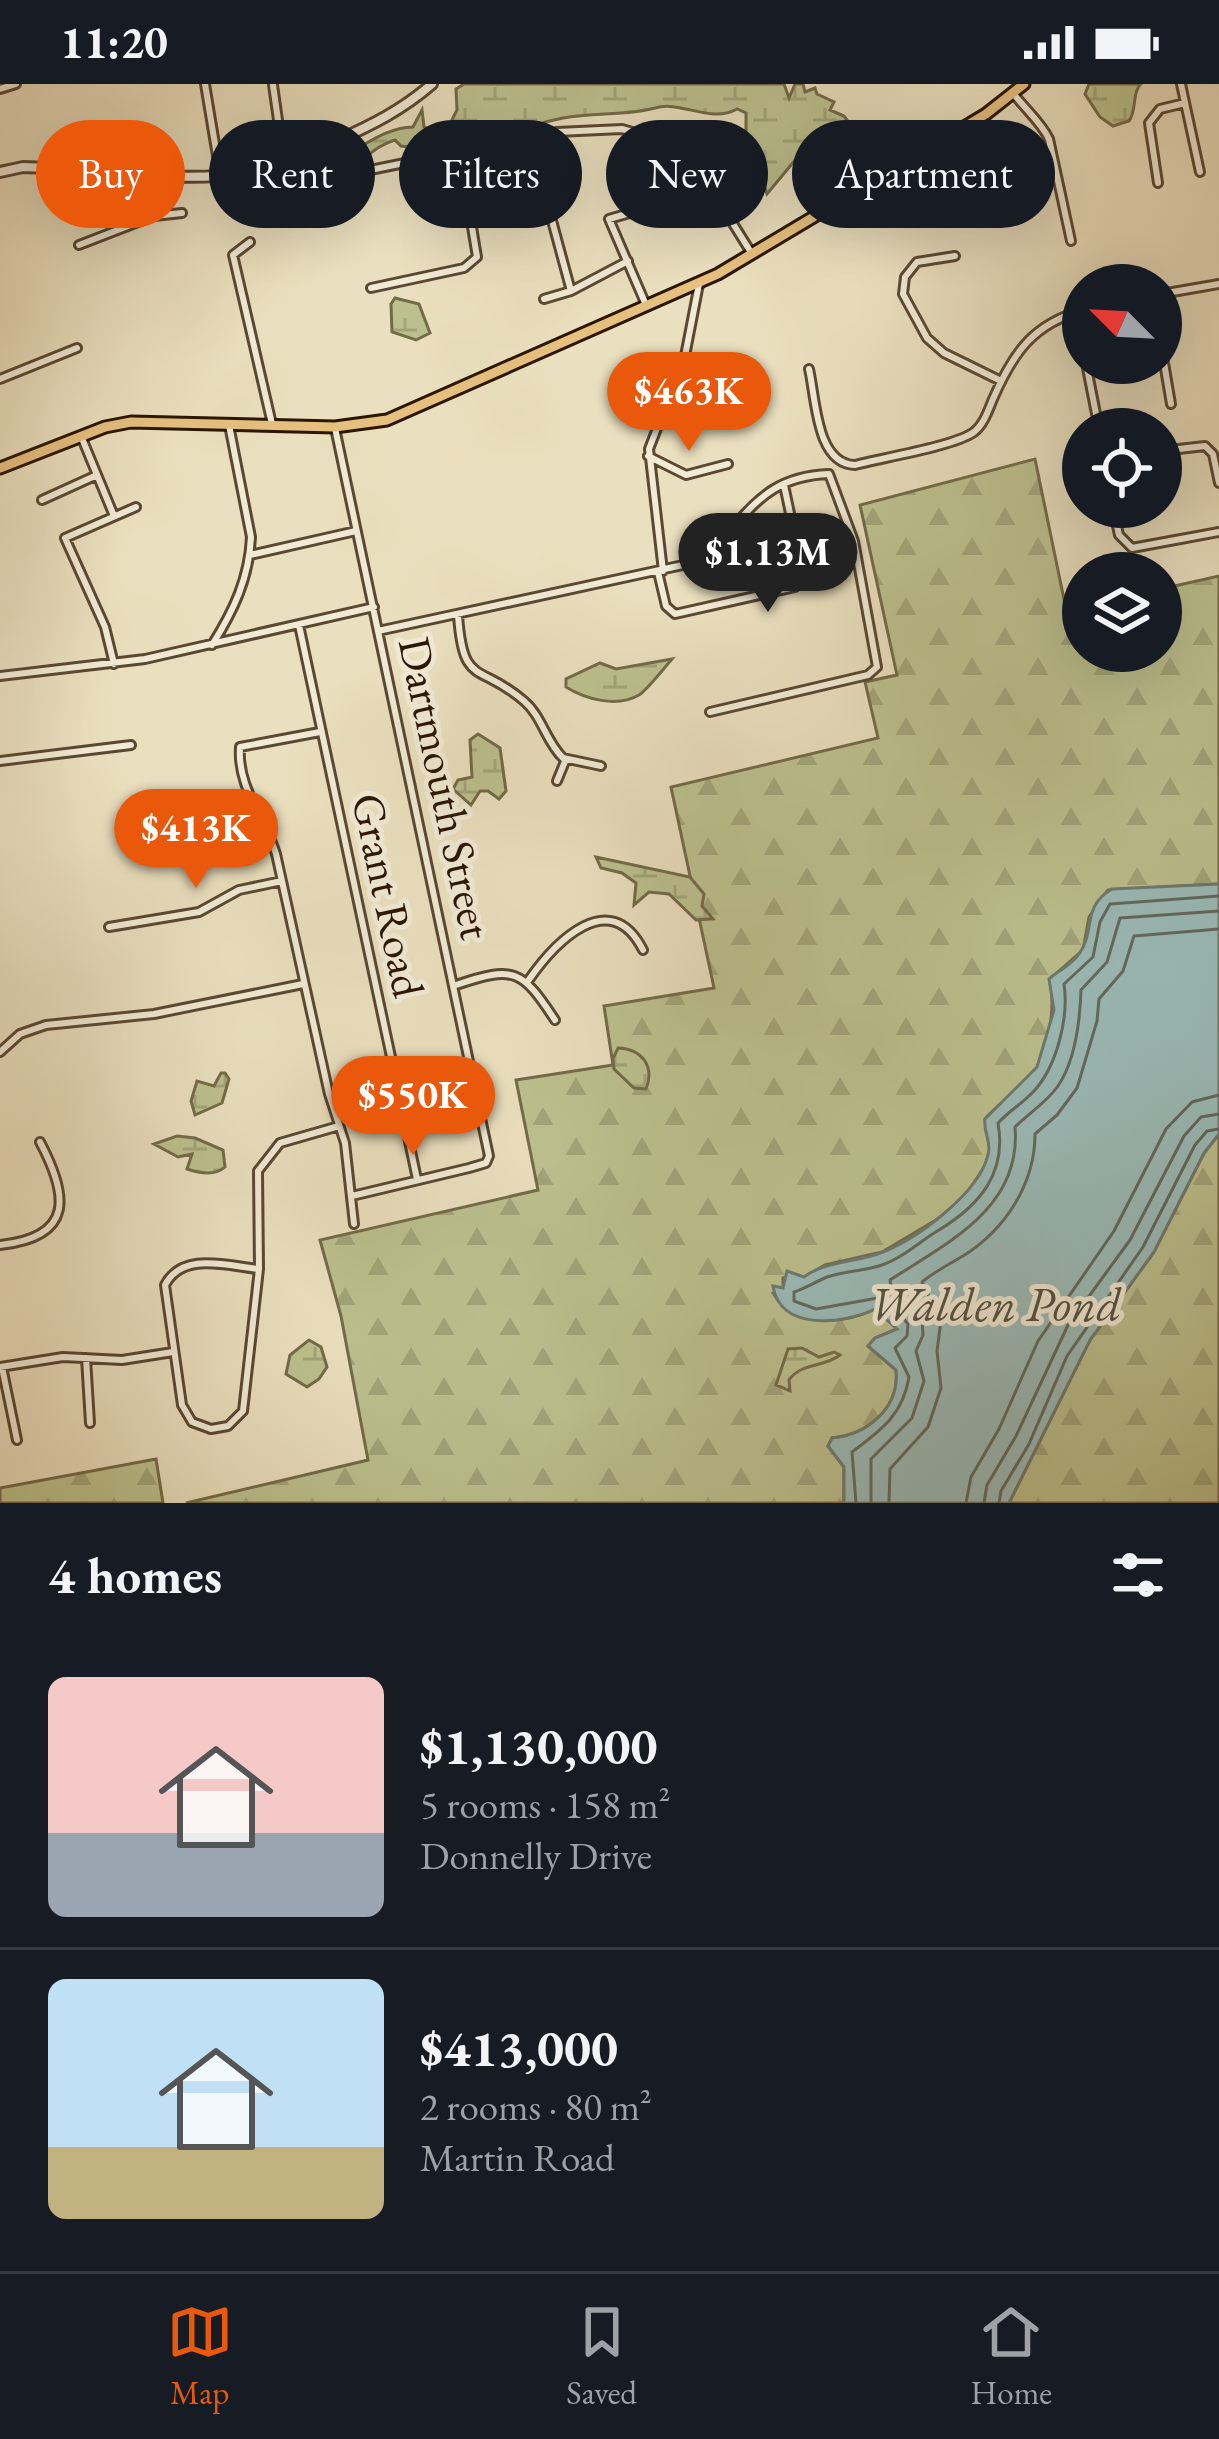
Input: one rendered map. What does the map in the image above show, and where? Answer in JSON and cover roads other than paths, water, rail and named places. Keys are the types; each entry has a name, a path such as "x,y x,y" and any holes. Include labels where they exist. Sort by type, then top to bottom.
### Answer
{"main road":[{"path":"0,468 81,435 131,422 335,427 387,419 698,284 986,114 1024,84"}],"street":[{"path":"0,89 16,84"},
{"path":"205,84 211,120"},
{"path":"375,124 432,84"},
{"path":"1181,84 1200,172"},
{"path":"272,85 278,120"},
{"path":"1013,93 1049,139 1071,241"},
{"path":"1158,183 1149,122 1160,110 1185,103"},
{"path":"375,170 557,132 606,130"},
{"path":"0,172 36,168"},
{"path":"371,288 464,268 477,257 474,214 540,201 547,202 572,291"},
{"path":"79,245 122,228"},
{"path":"613,228 648,308"},
{"path":"736,228 752,254"},
{"path":"250,242 233,255 272,424"},
{"path":"955,256 917,262 904,280 904,297 937,349 1001,381"},
{"path":"544,299 572,291 628,261"},
{"path":"698,284 685,356 648,456 666,606 675,614 795,587 802,570 784,485"},
{"path":"1182,290 1219,284"},
{"path":"809,369 825,443 835,460 855,465 967,436 981,424 1016,352 1032,334 1062,316"},
{"path":"0,379 77,348"},
{"path":"1168,384 1171,404"},
{"path":"212,645 232,614 250,555 251,537 229,423"},
{"name":"Dartmouth Street","path":"335,427 489,1156 486,1163 417,1179"},
{"path":"81,435 114,516"},
{"path":"1182,449 1205,446 1214,458 1219,483"},
{"path":"648,456 689,476 728,464"},
{"path":"377,631 660,572 708,552 750,505 784,485 829,474 854,541 878,668 868,675 710,712"},
{"path":"43,500 97,475"},
{"path":"115,664 105,627 65,538 136,507"},
{"path":"1117,528 1132,548 1219,532"},
{"path":"250,555 356,531"},
{"path":"0,676 115,664 374,607"},
{"path":"458,614 461,652 469,667 524,700 554,750 566,760 601,766"},
{"name":"Grant Road","path":"299,625 417,1179"},
{"path":"320,732 240,748 242,782 268,827 282,881 339,1126 354,1224"},
{"path":"0,761 131,745"},
{"path":"557,781 566,760"},
{"path":"109,927 199,912 239,890 282,881"},
{"path":"528,981 577,931 595,921 614,920 631,928 643,950"},
{"path":"455,986 505,974 528,981 555,1020"},
{"path":"0,1052 20,1034 46,1025 139,1017 303,984"},
{"path":"259,1269 193,1264 175,1271 164,1292 182,1405 188,1418 211,1430 236,1421 245,1403 259,1269 256,1180 263,1161 294,1136 339,1126"},
{"path":"0,1245 41,1232 59,1207 60,1181 40,1142"},
{"path":"352,1196 417,1179"},
{"path":"16,1440 1,1367 54,1358 122,1360 173,1352"},
{"path":"86,1358 90,1423"}],"water":[{"name":"Walden Pond","path":"1219,884 1219,1134 1204,1153 1154,1252 1090,1340 1009,1503 844,1503 844,1467 828,1446 832,1438 869,1425 887,1407 896,1370 868,1346 897,1329 875,1309 831,1320 800,1317 778,1301 773,1286 783,1288 787,1271 804,1277 897,1245 929,1225 973,1184 988,1155 985,1119 1037,1067 1054,1010 1049,979 1079,954 1092,911 1102,896 1112,889"}]}
